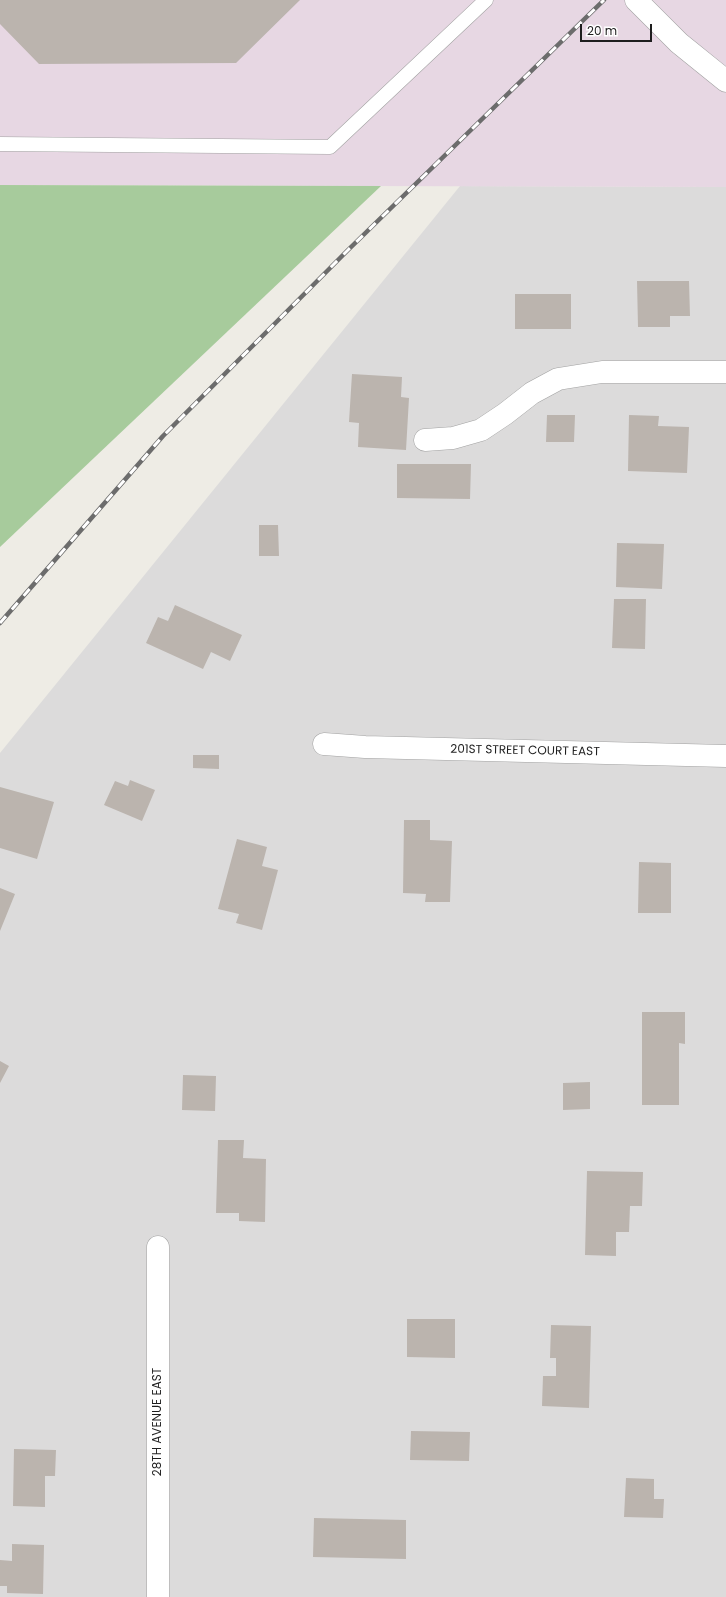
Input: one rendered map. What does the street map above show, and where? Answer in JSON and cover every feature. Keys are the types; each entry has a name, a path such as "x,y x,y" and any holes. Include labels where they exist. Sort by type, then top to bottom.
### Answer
{"street":[{"path":"636,0 679,43 726,81"},
{"path":"425,440 453,438 481,430 532,393 558,379 602,372 726,372"},
{"name":"201ST STREET COURT EAST","path":"324,744 365,747 726,756"},
{"name":"28TH AVENUE EAST","path":"158,1247 158,1597"}],"lane":[{"path":"0,144 330,147 486,0"}],"shaded area":[{"path":"0,0 726,0 726,187 0,185"},
{"path":"460,186 726,187 726,1597 0,1597 0,753"}],"green space":[{"path":"0,185 381,186 0,547"}],"building":[{"path":"0,0 300,0 236,63 39,64 0,24"},
{"path":"637,281 689,281 690,316 670,316 670,327 638,327"},
{"path":"515,294 571,294 571,329 515,329"},
{"path":"352,374 402,377 401,397 409,398 406,450 358,447 359,423 349,422"},
{"path":"547,415 575,415 574,442 546,442"},
{"path":"629,415 659,416 658,426 689,427 687,473 628,471"},
{"path":"397,464 471,464 470,499 397,498"},
{"path":"259,525 278,525 279,556 259,556"},
{"path":"617,543 664,544 662,589 616,587"},
{"path":"614,599 646,599 645,649 612,648"},
{"path":"175,605 242,635 230,661 211,652 203,669 146,643 158,617 168,621"},
{"path":"193,755 219,755 219,769 193,768"},
{"path":"130,780 155,790 142,821 104,805 115,781 128,786"},
{"path":"0,787 54,802 37,859 0,848"},
{"path":"404,820 430,820 430,840 452,841 450,902 425,902 426,894 403,893"},
{"path":"237,839 267,847 262,866 278,870 262,930 236,923 239,914 218,909"},
{"path":"639,862 671,863 671,913 638,913"},
{"path":"0,888 15,894 0,931"},
{"path":"642,1012 685,1012 685,1044 679,1043 679,1105 642,1105"},
{"path":"0,1061 9,1066 0,1083"},
{"path":"183,1075 216,1076 215,1111 182,1110"},
{"path":"590,1082 590,1109 563,1110 563,1083"},
{"path":"218,1140 244,1140 243,1158 266,1159 265,1222 239,1221 239,1213 216,1213"},
{"path":"587,1171 643,1172 642,1206 630,1206 629,1232 616,1232 616,1256 585,1255"},
{"path":"407,1319 455,1319 455,1358 407,1357"},
{"path":"551,1325 591,1326 589,1408 542,1406 543,1376 556,1376 556,1358 550,1358"},
{"path":"411,1431 470,1432 469,1461 410,1460"},
{"path":"14,1449 56,1450 55,1476 45,1476 45,1507 13,1506"},
{"path":"626,1478 654,1479 654,1499 664,1499 663,1518 624,1517"},
{"path":"314,1518 406,1520 406,1559 313,1557"},
{"path":"12,1544 44,1545 43,1594 7,1593 7,1586 0,1586 0,1560 12,1561"}],"railway":[{"path":"0,623 163,436 348,250 604,0"}]}
